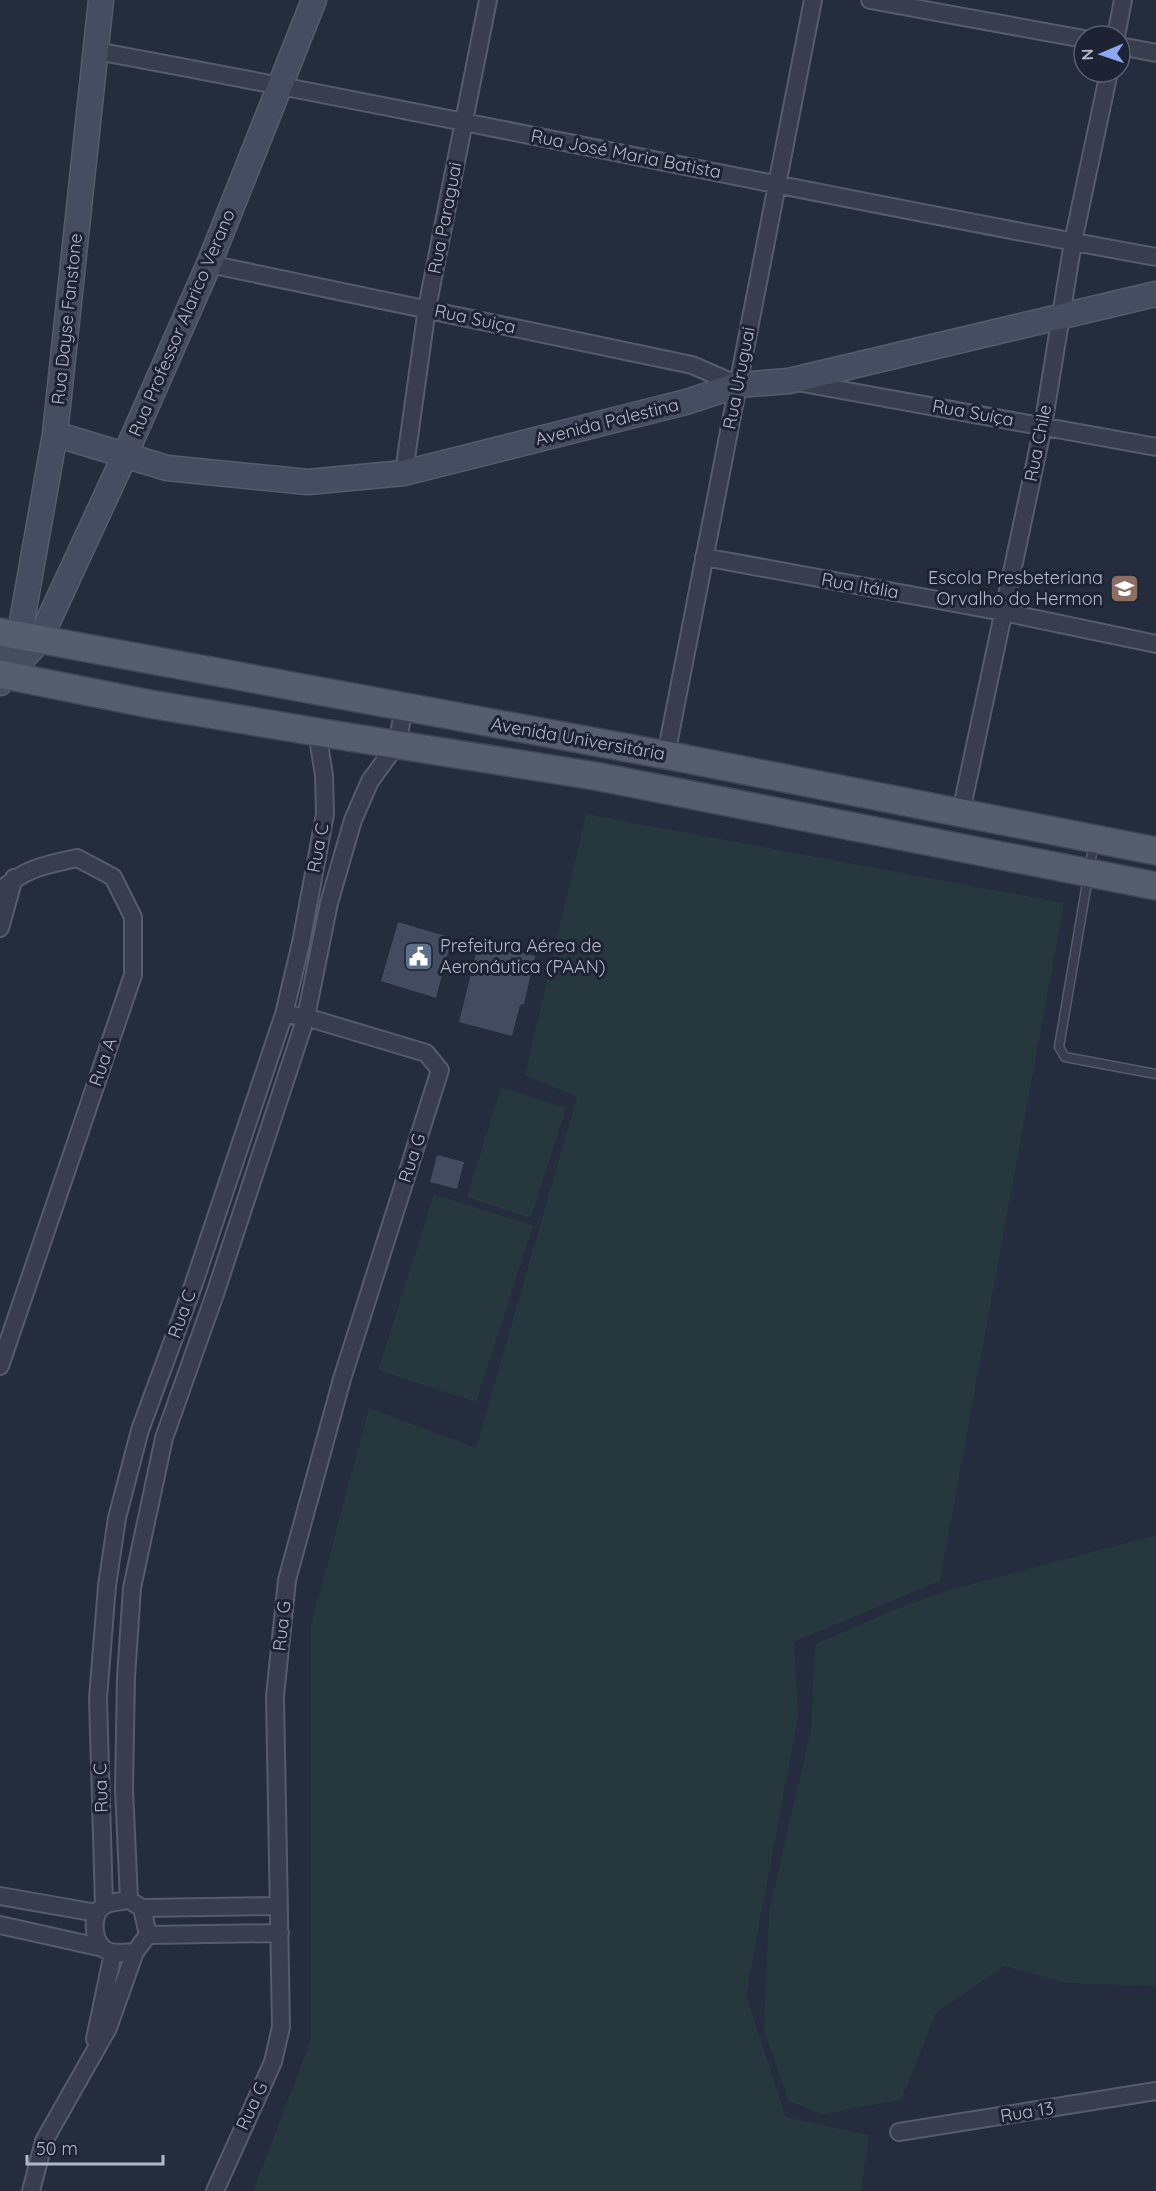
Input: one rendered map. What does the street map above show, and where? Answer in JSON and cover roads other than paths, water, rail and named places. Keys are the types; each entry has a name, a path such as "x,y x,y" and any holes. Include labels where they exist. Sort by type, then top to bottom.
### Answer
{"main road":[{"name":"Rua Dayse Fanstone","path":"9,656 22,621 55,434 101,0"},
{"name":"Rua Professor Alarico Verano","path":"9,656 125,455 209,264 314,0"},
{"name":"Avenida Palestina","path":"55,434 167,468 309,482 404,473 686,402 738,385 789,381 1156,294"},
{"name":"Avenida Universitária","path":"9,656 160,662 666,755 1156,850"},
{"name":"Avenida Universitária","path":"9,656 150,704 595,776 1156,886"},
{"path":"150,704 161,693 164,686 163,669 160,662"},
{"path":"460,754 466,718"}],"street":[{"name":"Rua Paraguai","path":"404,473 427,308 488,0"},
{"name":"Rua Uruguai","path":"666,755 813,0"},
{"path":"870,0 1072,37"},
{"path":"1118,24 1123,0"},
{"path":"1132,48 1156,53"},
{"name":"Rua José Maria Batista","path":"96,51 279,84 464,123 1156,257"},
{"name":"Rua Chile","path":"962,812 1043,426 1073,242 1106,84"},
{"name":"Rua Suiça","path":"209,264 692,365 738,385"},
{"name":"Rua Suíça","path":"789,381 1156,447"},
{"name":"Rua Itália","path":"704,557 1003,612 1156,644"},
{"path":"397,744 404,708"},
{"name":"Rua C","path":"100,1909 98,1698 108,1586 117,1518 140,1430 193,1286 284,1014 301,943 325,814 324,775 317,732"},
{"name":"Rua C","path":"136,1904 124,1778 126,1677 132,1588 164,1438 215,1294 306,1017 329,903 353,820 370,781 397,744"},
{"path":"325,814 353,820"},
{"name":"Rua A","path":"0,891 14,878 41,866 77,858 113,877 133,917 133,975 0,1366"},
{"path":"0,928 14,878"},
{"path":"309,897 329,903"},
{"path":"301,943 319,947"},
{"path":"284,1014 306,1017"},
{"name":"Rua G","path":"215,2191 273,2062 281,2027 275,1696 287,1580 342,1379 440,1070 426,1053 306,1017"},
{"path":"193,1286 215,1294"},
{"path":"108,1586 132,1588"},
{"path":"0,1896 100,1909 136,1904 278,1906"},
{"path":"136,1904 148,1935"},
{"path":"90,2061 108,1951 94,1932 100,1909"},
{"path":"0,1925 108,1951 135,1952"},
{"path":"148,1935 280,1933"},
{"path":"31,2191 44,2141 108,2028 135,1952 148,1935"},
{"name":"Rua 13","path":"899,2132 1156,2091"}],"lane":[{"path":"1095,838 1087,873 1059,1047 1065,1056 1156,1074"}],"place":[{"name":"Escola Presbeteriana Orvalho do Hermon","path":"1124,588"},
{"name":"Prefeitura Aérea de Aeronáutica (PAAN)","path":"419,956"}]}
